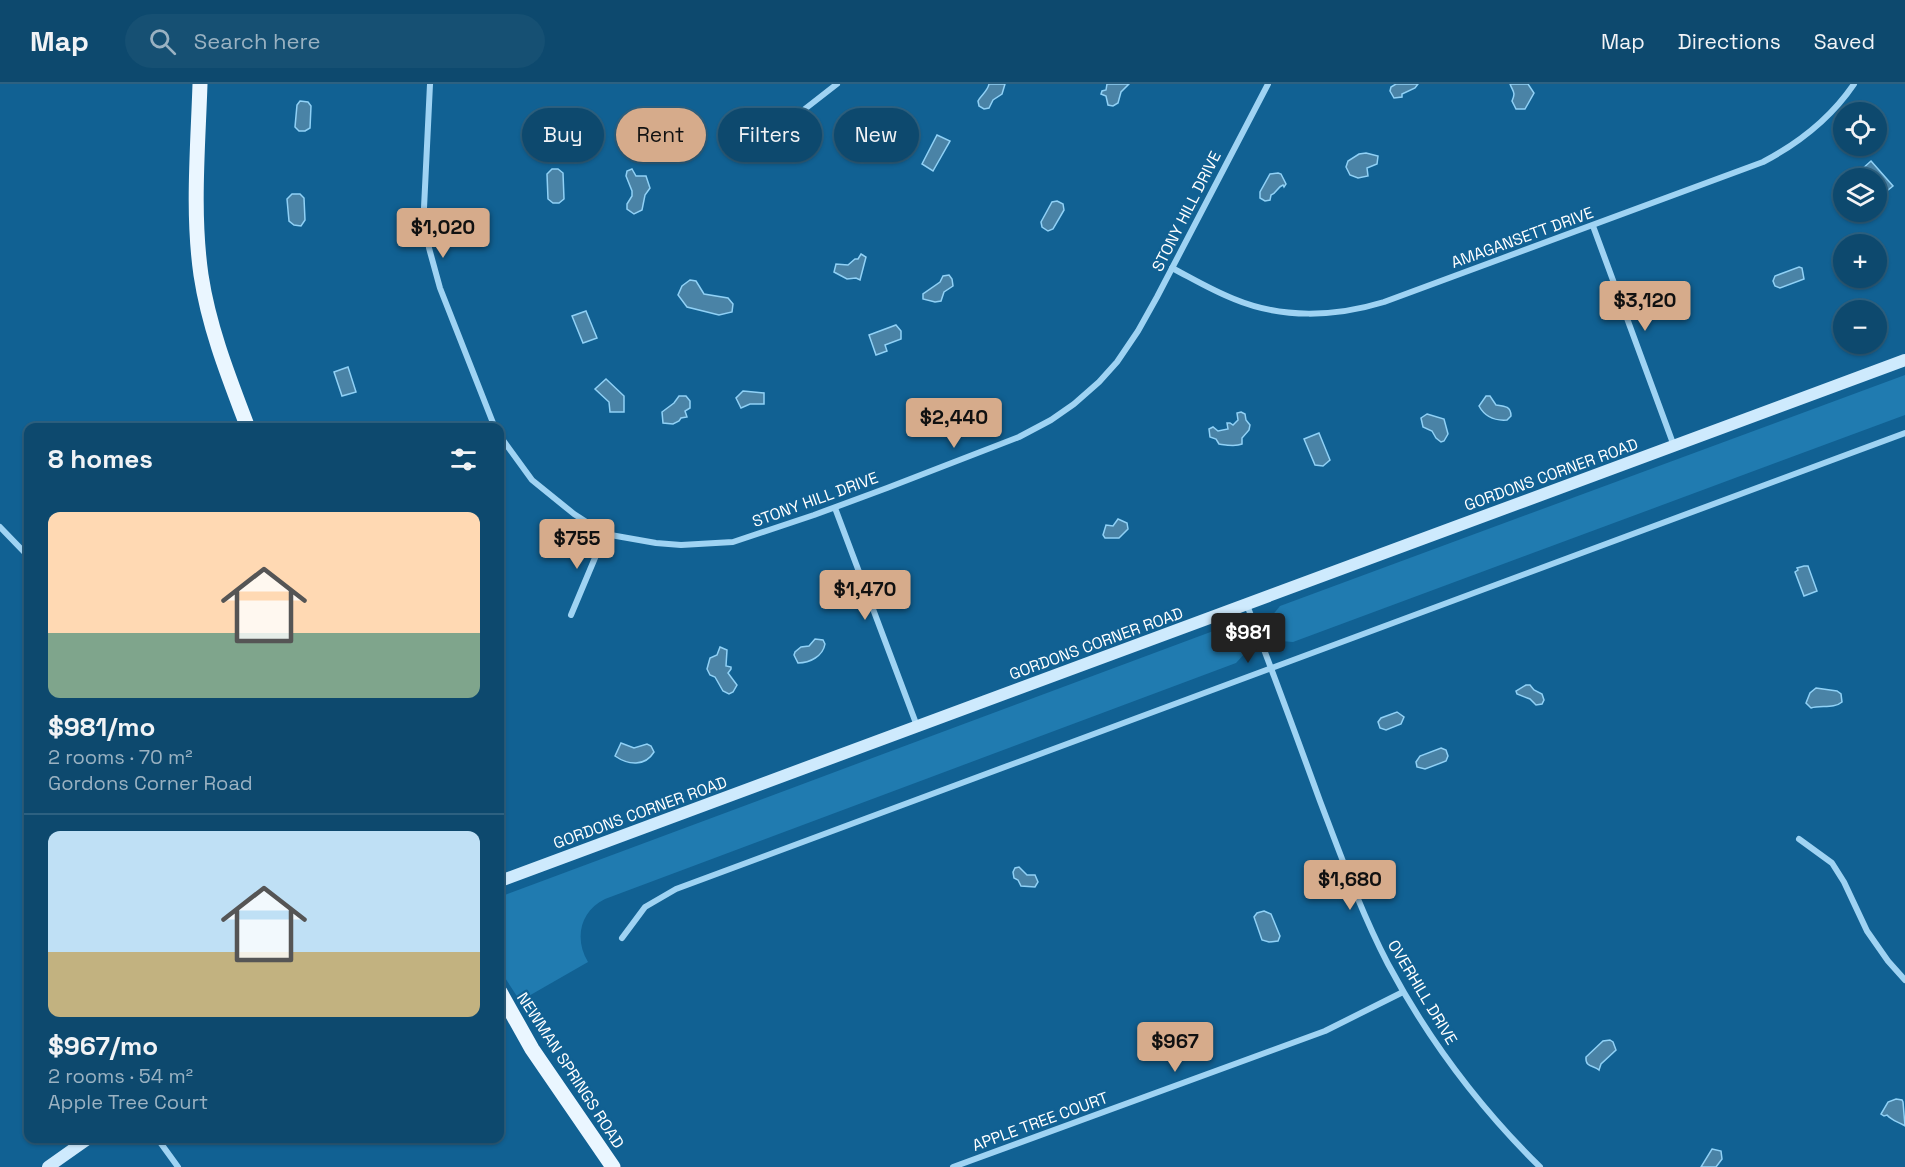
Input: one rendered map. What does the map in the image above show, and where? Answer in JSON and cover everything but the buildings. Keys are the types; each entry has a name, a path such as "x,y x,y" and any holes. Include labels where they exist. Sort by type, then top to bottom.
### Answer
{"main road":[{"path":"200,84 196,197 201,277 221,356 246,423"},
{"name":"NEWMAN SPRINGS ROAD","path":"504,999 532,1049 613,1167"}],"street":[{"path":"430,84 424,208 429,248 440,288 493,423"},
{"path":"806,108 837,84"},
{"name":"STONY HILL DRIVE","path":"504,442 532,480 554,500 605,534 656,543 704,545 744,539 835,508 1019,438 1074,404 1099,382 1118,360 1138,331 1268,84"},
{"name":"AMAGANSETT DRIVE","path":"1172,268 1235,300 1255,306 1291,313 1336,313 1359,309 1384,302 1755,165 1780,153 1806,135 1827,117 1854,84"},
{"path":"1593,226 1674,446"},
{"name":"GORDONS CORNER ROAD","path":"504,880 1905,360"},
{"path":"621,938 645,907 676,889 1905,433"},
{"path":"835,508 917,726"},
{"path":"0,527 24,552"},
{"path":"571,615 605,534"},
{"name":"OVERHILL DRIVE","path":"1247,605 1366,919 1403,992 1450,1063 1482,1104 1540,1167"},
{"path":"1799,839 1832,863 1844,882 1867,931 1905,980"},
{"name":"APPLE TREE COURT","path":"953,1167 1325,1031 1403,992"},
{"path":"48,1167 82,1143"},
{"path":"161,1143 178,1167"}],"shaded area":[{"path":"989,84 1005,84 1002,94 993,100 989,108 984,109 979,106 978,101"},
{"path":"1107,84 1129,84 1121,92 1118,103 1113,106 1108,105 1106,96 1101,94 1106,90"},
{"path":"1396,84 1418,84 1415,88 1402,94 1402,97 1394,98 1390,91 1391,87"},
{"path":"1510,84 1528,84 1534,93 1525,109 1516,109 1512,101 1514,94"},
{"path":"300,101 308,102 311,106 310,128 305,131 299,131 295,127 297,105"},
{"path":"937,135 950,141 933,171 922,164"},
{"path":"1359,154 1378,156 1377,164 1367,168 1368,176 1358,178 1350,175 1346,167 1348,161"},
{"path":"1871,161 1877,168 1863,168"},
{"path":"552,169 558,169 563,173 564,199 559,203 553,203 548,199 547,174"},
{"path":"632,169 636,176 646,176 650,188 645,195 642,210 634,214 627,209 632,191 626,176 627,171"},
{"path":"1270,174 1281,174 1286,184 1271,195 1270,200 1265,201 1260,198 1260,192"},
{"path":"1887,179 1893,186 1887,191"},
{"path":"292,194 300,194 304,198 305,220 301,226 289,221 287,199"},
{"path":"1057,201 1063,204 1064,210 1053,229 1048,231 1042,227 1041,222 1052,202"},
{"path":"861,254 866,257 860,280 847,279 834,272 836,264 848,265 858,259"},
{"path":"1799,267 1802,268 1804,279 1780,288 1775,286 1773,281 1775,276"},
{"path":"949,275 953,286 944,292 941,301 923,299 923,294 940,282 943,276"},
{"path":"690,280 696,281 704,294 728,298 733,304 732,312 719,315 687,307 678,295 682,286"},
{"path":"586,311 597,338 583,343 572,316"},
{"path":"896,325 901,331 901,339 885,345 887,351 876,355 869,335"},
{"path":"348,367 356,392 342,396 334,372"},
{"path":"1905,375 1905,415 1293,642 1281,641 1272,631 1271,617 1280,606"},
{"path":"606,379 624,396 624,412 610,412 609,402 595,389"},
{"path":"743,391 764,393 764,404 750,404 741,408 736,398"},
{"path":"679,396 686,396 690,401 690,408 685,411 687,417 673,424 663,423 662,412"},
{"path":"1486,396 1490,396 1496,405 1508,408 1511,416 1507,420 1502,420 1487,416 1479,406"},
{"path":"1237,413 1245,414 1250,425 1242,438 1242,444 1233,446 1219,444 1216,439 1210,437 1209,429 1213,427 1218,431 1228,429 1227,423 1233,425 1238,420"},
{"path":"1427,414 1444,419 1448,434 1444,441 1441,442 1432,431 1423,427 1421,418"},
{"path":"1319,433 1330,460 1323,466 1315,465 1304,439"},
{"path":"1118,519 1127,523 1128,529 1119,538 1105,538 1103,535 1106,525 1113,526"},
{"path":"1808,566 1817,591 1804,596 1795,572 1797,568"},
{"path":"1224,627 1235,628 1246,639 1246,652 1236,663 605,899 590,911 582,926 581,944 588,962 520,1001 504,976 504,895"},
{"path":"815,639 823,640 825,644 822,652 807,662 798,663 795,652 801,647 809,646"},
{"path":"720,647 727,650 726,666 731,667 728,673 737,685 729,694 723,691 707,669 710,658 717,655"},
{"path":"1530,685 1542,694 1544,700 1542,704 1536,705 1530,699 1517,694 1516,691"},
{"path":"1816,688 1837,691 1841,694 1842,702 1811,708 1806,703 1810,693"},
{"path":"1397,712 1404,717 1401,724 1386,730 1380,728 1378,722 1381,718"},
{"path":"621,743 634,748 647,744 654,752 646,760 631,763 615,756"},
{"path":"1441,748 1446,750 1448,756 1446,761 1425,769 1417,767 1416,762 1420,756"},
{"path":"1019,867 1027,875 1035,875 1038,882 1035,887 1021,886 1014,878 1013,872"},
{"path":"1264,911 1271,914 1280,936 1278,941 1262,940 1254,917 1257,913"},
{"path":"1610,1040 1616,1050 1601,1064 1599,1070 1588,1065 1586,1057 1603,1041"},
{"path":"1896,1099 1903,1102 1905,1126 1881,1114 1888,1102"},
{"path":"1712,1149 1721,1151 1722,1159 1716,1167 1701,1167"}]}
